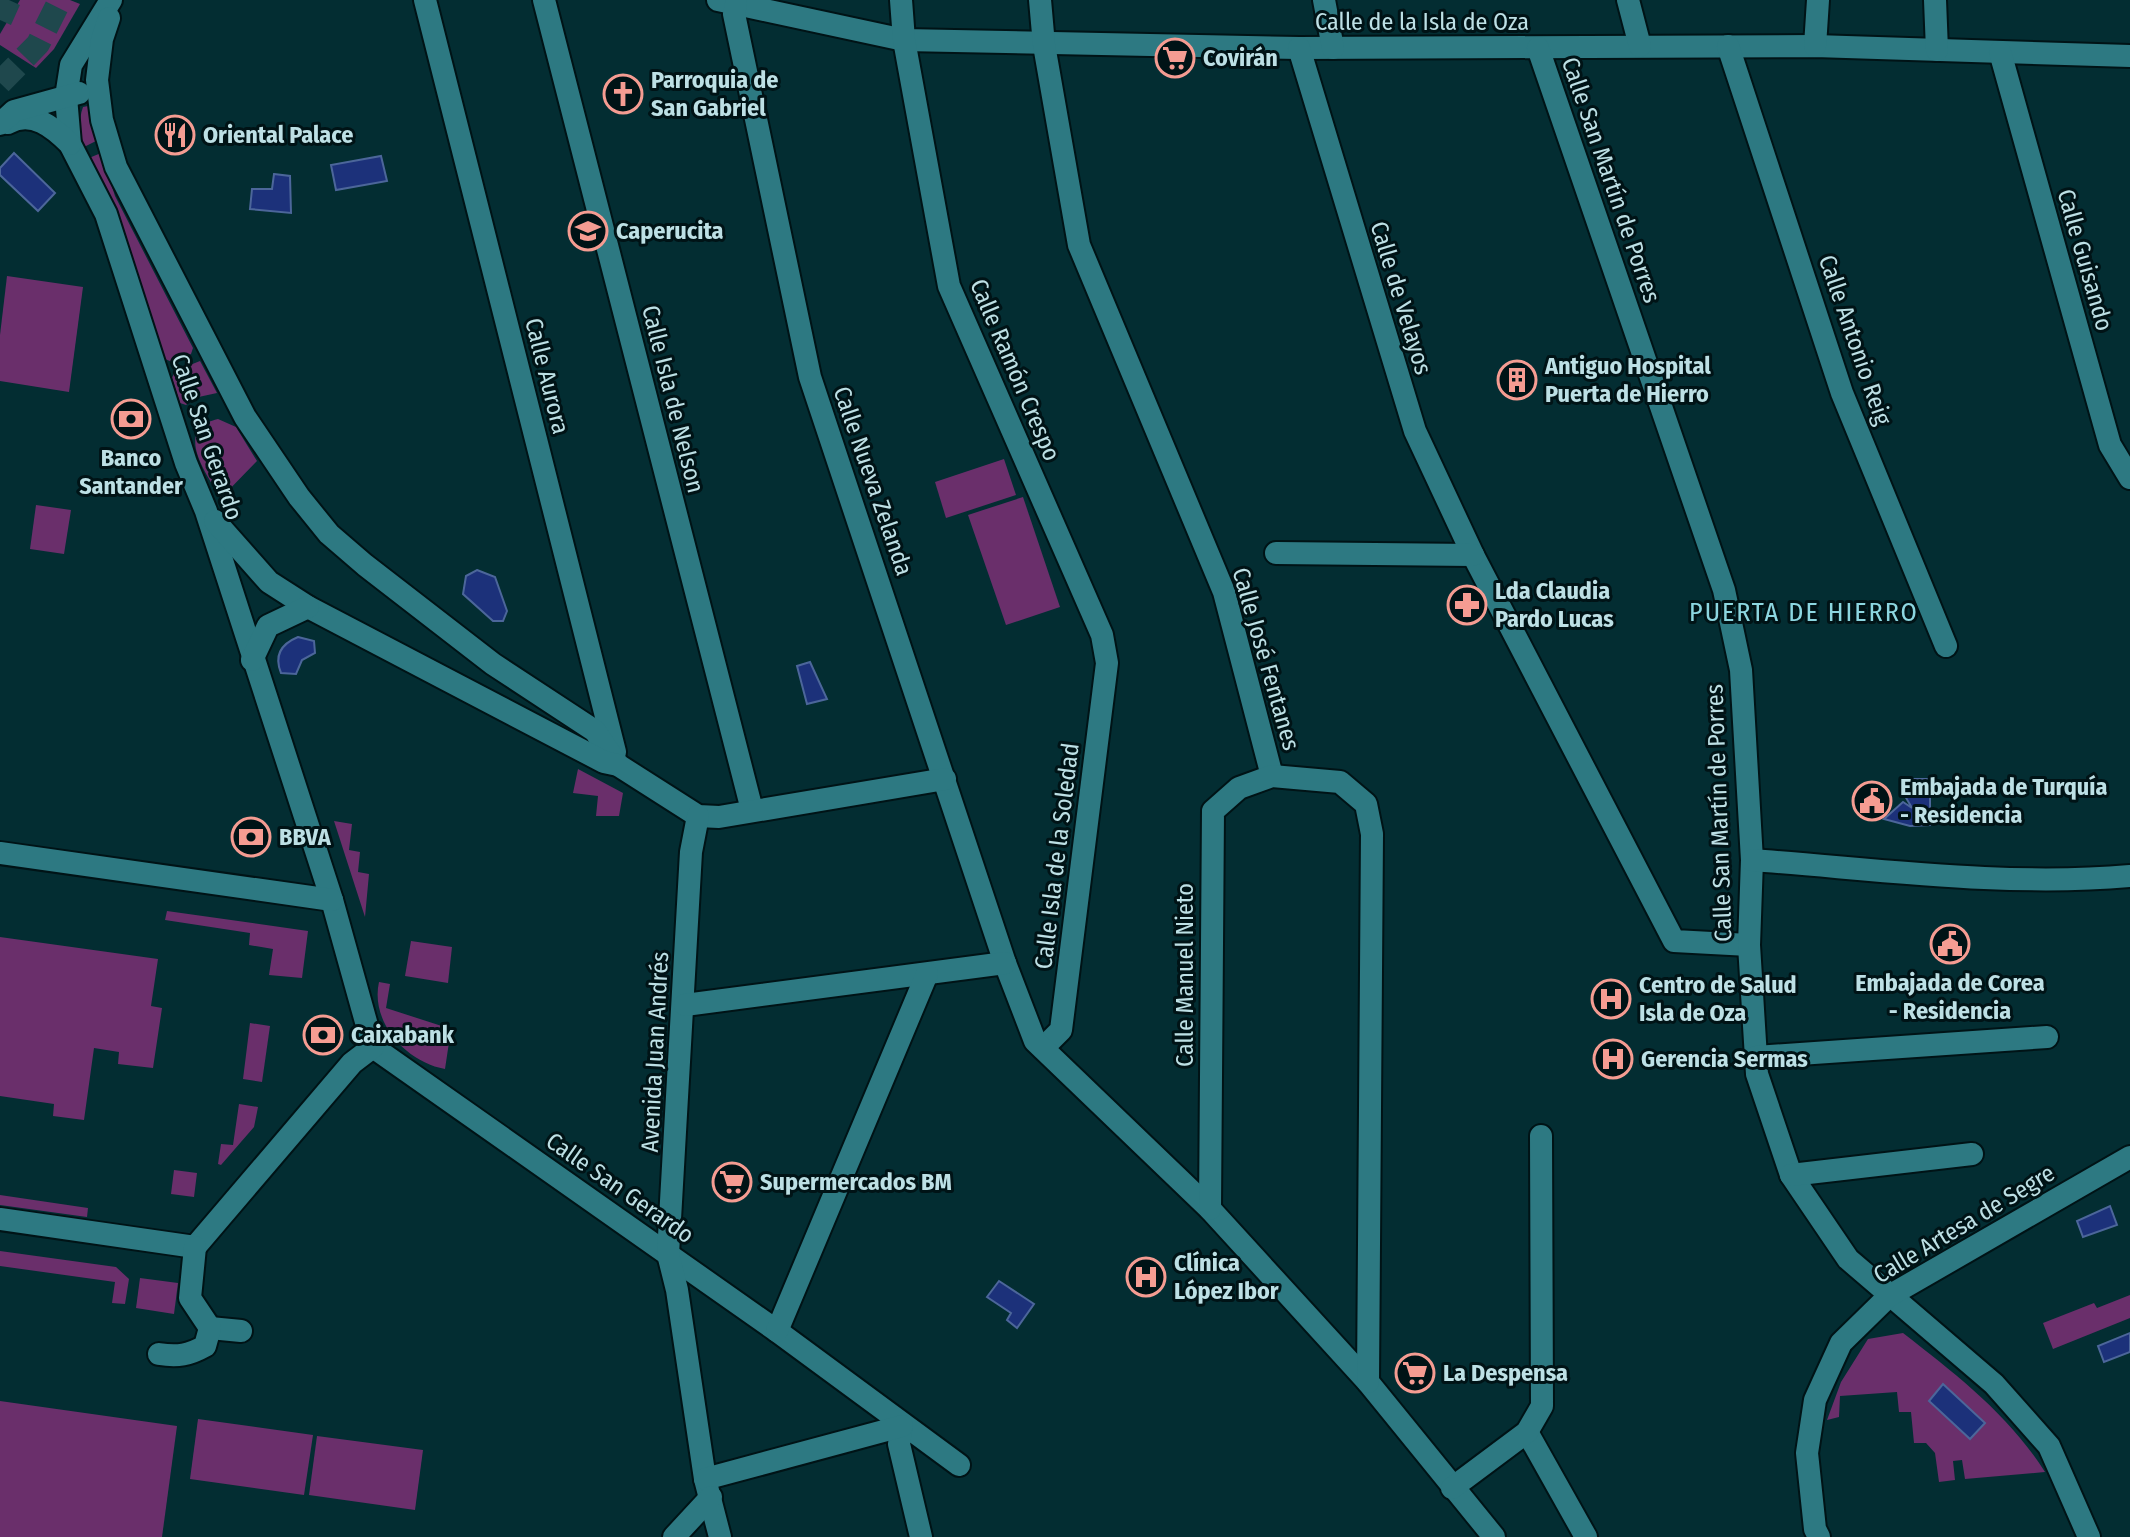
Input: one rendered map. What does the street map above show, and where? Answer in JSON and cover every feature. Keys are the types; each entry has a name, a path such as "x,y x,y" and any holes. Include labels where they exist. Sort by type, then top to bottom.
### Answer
{"street":[{"path":"113,0 102,39 97,80 108,145 121,179 245,417 299,497 329,534 493,664 595,731 618,765"},
{"name":"Calle San Gerardo","path":"113,0 71,65 66,97 70,144 106,214 186,463 206,511 332,900 372,1041 959,1465"},
{"name":"Calle Aurora","path":"425,0 618,765"},
{"name":"Calle Isla de Nelson","path":"544,0 752,810"},
{"name":"Calle Ramón Crespo","path":"901,0 904,40 949,286 1102,635 1107,663"},
{"name":"Calle José Fentanes","path":"1040,0 1044,45 1079,245 1224,592 1272,776 1340,782 1366,804 1372,834 1368,1382"},
{"path":"1324,0 1333,48"},
{"path":"1628,0 1640,46"},
{"path":"1815,46 1818,0"},
{"path":"1935,0 1937,50"},
{"name":"Calle de la Isla de Oza","path":"727,2 904,40 1299,48 1815,46 2130,56"},
{"name":"Calle Nueva Zelanda","path":"727,2 734,14 810,377 1005,963 1035,1041 1210,1209 1368,1382 1494,1537"},
{"name":"Calle Antonio Reig","path":"1728,46 1842,393 1946,646"},
{"name":"Calle de Velayos","path":"1299,48 1415,431 1473,555 1674,941 1749,945"},
{"name":"Calle San Martín de Porres","path":"1538,48 1724,590 1741,670 1752,860 1749,945 1757,1074 1791,1175 1848,1259 1994,1384 2049,1446 2089,1537"},
{"name":"Calle Guisando","path":"2000,52 2110,445 2130,478"},
{"path":"0,126 14,111 85,92 97,80"},
{"path":"0,126 15,119 36,119 51,125 70,144"},
{"path":"206,511 265,579 308,607 604,762 618,765 698,816 719,817 945,779"},
{"path":"1276,553 1473,555"},
{"path":"252,660 268,626 308,607"},
{"name":"Calle Isla de la Soledad","path":"1043,1048 1061,1030 1107,663"},
{"name":"Calle Manuel Nieto","path":"1210,1209 1213,811 1239,788 1272,776"},
{"name":"Avenida Juan Andrés","path":"698,816 691,852 685,1005 668,1254 677,1290 708,1488 720,1537"},
{"path":"0,853 332,900"},
{"path":"1752,860 1959,875 2087,880 2130,876"},
{"path":"685,1005 1005,963"},
{"path":"777,1331 927,974"},
{"path":"1756,1057 2047,1037"},
{"path":"167,1355 191,1354 205,1346 210,1328 190,1298 195,1247 372,1041"},
{"path":"1452,1488 1527,1432 1542,1406 1541,1136"},
{"path":"1791,1175 1972,1154"},
{"name":"Calle Artesa de Segre","path":"1819,1537 1815,1529 1807,1453 1815,1400 1841,1343 1889,1296 2130,1157"},
{"path":"0,1219 195,1247"},
{"path":"210,1328 241,1331"},
{"path":"674,1537 708,1488 902,1426 899,1444 921,1537"},
{"path":"1527,1432 1586,1537"}],"shaded area":[{"path":"20,0 70,0 80,4 54,49 36,68 0,45 0,34"},
{"path":"88,106 96,141 84,147 80,117 83,107"},
{"path":"101,153 115,196 193,348 191,354 172,362 165,359 121,229 89,158"},
{"path":"7,276 83,287 69,392 0,381 0,335"},
{"path":"200,361 217,393 194,398 186,405 180,403 172,378 175,371"},
{"path":"218,419 236,427 257,461 221,498 202,465 195,442 197,432 205,424"},
{"path":"1004,459 1016,495 946,518 935,482"},
{"path":"1023,497 1060,607 1006,625 968,515"},
{"path":"36,505 71,510 64,554 30,549"},
{"path":"578,769 623,793 619,816 596,816 598,796 573,793"},
{"path":"334,821 352,824 349,850 360,852 358,872 369,874 365,917"},
{"path":"167,911 308,931 302,978 269,975 273,949 249,945 250,933 165,920"},
{"path":"0,937 158,959 151,1006 162,1008 153,1068 118,1064 119,1052 94,1048 84,1120 53,1116 54,1104 0,1096"},
{"path":"411,941 452,947 448,983 405,976"},
{"path":"379,982 390,984 386,1008 451,1029 445,1069 417,1058 394,1038 380,1011"},
{"path":"250,1023 270,1026 262,1082 243,1079"},
{"path":"239,1104 258,1107 254,1127 221,1165 218,1164 221,1144 233,1145"},
{"path":"174,1170 197,1173 194,1197 171,1194"},
{"path":"0,1195 88,1208 87,1217 0,1205"},
{"path":"0,1251 116,1267 129,1279 125,1304 112,1303 115,1282 0,1266"},
{"path":"140,1278 178,1283 174,1314 136,1308"},
{"path":"2130,1295 2130,1318 2053,1349 2043,1323 2094,1303 2097,1308"},
{"path":"1903,1333 1962,1380 1998,1414 2045,1472 1965,1479 1962,1460 1953,1461 1955,1480 1939,1482 1935,1453 1926,1443 1914,1443 1911,1412 1899,1412 1897,1392 1840,1396 1839,1417 1827,1420 1841,1382 1868,1339"},
{"path":"0,1401 177,1426 162,1537 0,1537"},
{"path":"198,1419 313,1435 304,1495 190,1479"},
{"path":"317,1436 423,1450 415,1510 309,1495"}],"water":[{"path":"14,153 55,193 38,211 0,175 0,168"},
{"path":"381,156 387,181 336,190 331,165"},
{"path":"274,174 290,176 291,213 250,209 252,189 272,189"},
{"path":"477,570 495,577 507,611 503,621 493,621 463,594 466,576"},
{"path":"298,637 314,641 315,653 302,660 296,674 281,673 278,661 280,651"},
{"path":"810,662 827,699 807,704 797,666"},
{"path":"1904,779 1930,779 1930,825 1910,826 1884,819 1903,802 1912,808 1905,796"},
{"path":"2110,1206 2117,1225 2083,1237 2077,1221"},
{"path":"999,1281 1034,1304 1017,1328 1007,1320 1011,1313 987,1297"},
{"path":"2130,1333 2130,1352 2104,1362 2098,1346"},
{"path":"1943,1384 1985,1423 1970,1439 1929,1401"}],"tunnel":[{"path":"0,20 9,0"},
{"path":"0,83 38,44 60,0"}],"place":[{"name":"Covirán","path":"1175,58"},
{"name":"Parroquia de San Gabriel","path":"623,94"},
{"name":"Oriental Palace","path":"175,135"},
{"name":"Caperucita","path":"588,231"},
{"name":"Antiguo Hospital Puerta de Hierro","path":"1517,380"},
{"name":"Banco Santander","path":"131,419"},
{"name":"Lda Claudia Pardo Lucas","path":"1467,605"},
{"name":"Embajada de Turquía - Residencia","path":"1872,801"},
{"name":"BBVA","path":"251,837"},
{"name":"Embajada de Corea - Residencia","path":"1950,944"},
{"name":"Centro de Salud Isla de Oza","path":"1611,999"},
{"name":"Caixabank","path":"323,1035"},
{"name":"Gerencia Sermas","path":"1613,1059"},
{"name":"Supermercados BM","path":"732,1182"},
{"name":"Clínica López Ibor","path":"1146,1277"},
{"name":"La Despensa","path":"1415,1373"}],"district":[{"name":"PUERTA DE HIERRO","path":"1804,612"}]}
